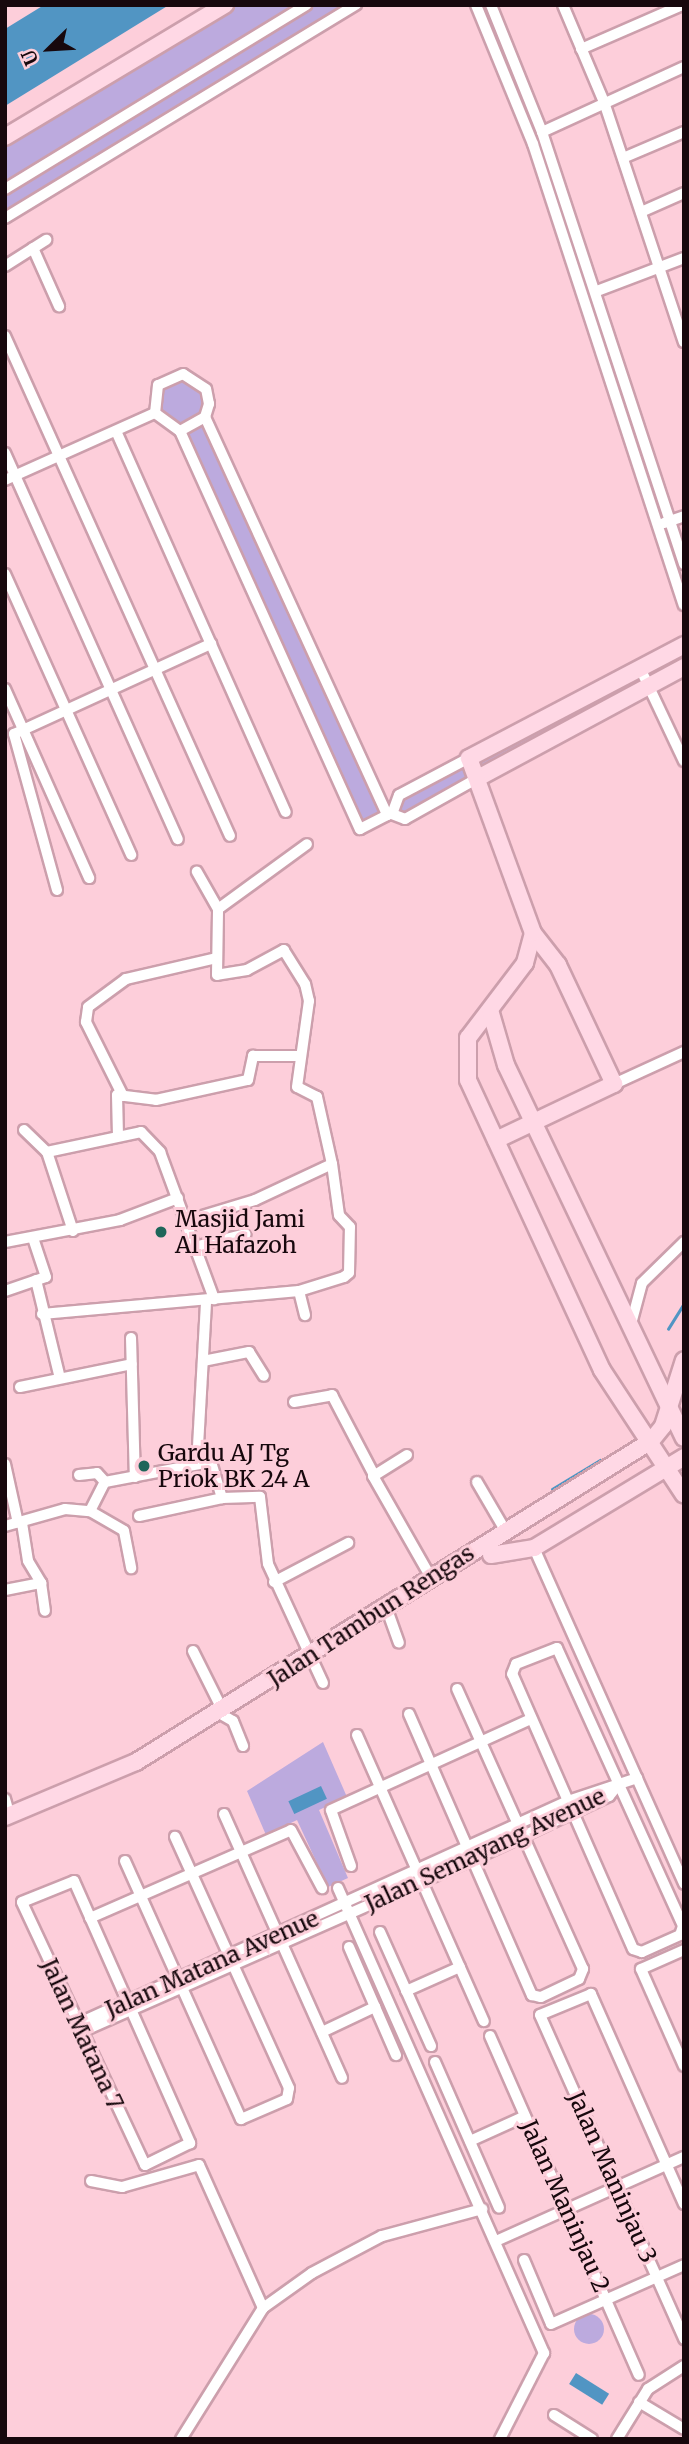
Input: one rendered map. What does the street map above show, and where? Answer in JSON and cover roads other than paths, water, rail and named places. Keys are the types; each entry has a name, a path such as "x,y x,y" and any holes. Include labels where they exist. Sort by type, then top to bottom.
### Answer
{"street":[{"path":"5,137 225,5"},
{"path":"5,189 306,5"},
{"path":"5,218 356,5"},
{"path":"476,5 533,144 664,523 679,559 684,605"},
{"path":"491,5 542,132 597,290 664,523"},
{"path":"563,5 604,102 684,342"},
{"path":"581,49 682,5"},
{"path":"542,132 684,67"},
{"path":"623,158 684,132"},
{"path":"641,212 684,193"},
{"path":"5,266 46,240"},
{"path":"33,248 59,306"},
{"path":"597,290 684,258"},
{"path":"5,336 230,836"},
{"path":"155,413 158,386 183,374 206,389 205,417 389,814 405,819 684,667"},
{"path":"10,478 155,413"},
{"path":"155,413 180,431 360,829 389,814 399,795 684,645"},
{"path":"180,431 205,417"},
{"path":"116,431 286,813"},
{"path":"5,453 10,478 111,690 178,839"},
{"path":"664,523 684,516"},
{"path":"5,574 131,855"},
{"path":"58,890 14,734 211,644"},
{"path":"640,668 684,761"},
{"path":"5,689 89,878"},
{"path":"469,758 533,933 558,965 614,1084"},
{"path":"218,909 307,844"},
{"path":"42,1314 299,1291 349,1273 350,1227 339,1215 332,1164 317,1097 298,1089 309,994 287,951 220,976 217,958 218,909 197,872"},
{"path":"533,933 524,963 463,1054 496,1140 602,1370 684,1494"},
{"path":"123,1096 86,1022 88,1007 126,979 217,958"},
{"path":"490,1010 533,1122 629,1332 684,1438"},
{"path":"496,1140 684,1052"},
{"path":"118,1136 113,1102 123,1096 156,1100 235,1083 250,1079 252,1056 300,1056"},
{"path":"24,1130 47,1152 73,1231"},
{"path":"47,1152 141,1132 153,1140 189,1220 198,1246 210,1300 203,1361 197,1464"},
{"path":"189,1220 255,1200 332,1164"},
{"path":"5,1242 73,1231 178,1198"},
{"path":"198,1246 246,1234"},
{"path":"5,1291 46,1276 33,1238"},
{"path":"629,1332 642,1283 684,1242"},
{"path":"36,1280 58,1374"},
{"path":"299,1291 305,1315"},
{"path":"131,1338 135,1477"},
{"path":"203,1361 249,1352 264,1376"},
{"name":"Jalan Tambun Rengas","path":"7,1808 136,1762 307,1650 385,1604 428,1573 505,1530 651,1441 669,1409 684,1360"},
{"path":"20,1387 58,1374 132,1364"},
{"path":"294,1402 332,1395 428,1573"},
{"path":"373,1474 407,1455"},
{"name":"Jalan Tambun Rengas","path":"491,1555 534,1548 684,1457"},
{"path":"105,1482 210,1462 222,1498"},
{"path":"5,1464 28,1561 41,1583 46,1611"},
{"path":"79,1475 97,1473 105,1482"},
{"path":"90,1511 105,1482"},
{"path":"477,1482 505,1530"},
{"path":"139,1516 222,1498 259,1495 274,1582 323,1684"},
{"path":"5,1526 65,1509 90,1511 124,1531 131,1568"},
{"path":"274,1582 348,1544"},
{"path":"534,1548 684,1884"},
{"path":"5,1590 41,1583"},
{"path":"385,1604 400,1643"},
{"path":"552,1648 561,1652 683,1930 637,1952 531,1719 512,1668 552,1648"},
{"path":"192,1651 220,1708 233,1721 243,1746"},
{"path":"409,1714 536,1998 583,1975 524,1835 457,1689"},
{"path":"351,1866 328,1813 531,1719"},
{"path":"357,1735 484,2021"},
{"name":"Jalan Semayang Avenue","path":"348,1909 471,1853 524,1835 571,1807 637,1778"},
{"name":"Jalan Semayang Avenue","path":"471,1853 518,1824 571,1807"},
{"path":"224,1814 342,2078"},
{"path":"130,2005 90,1918 295,1830 322,1888"},
{"path":"125,1861 241,2119 290,2094 175,1837"},
{"name":"Jalan Matana 7","path":"90,1918 74,1881 22,1902 143,2164 190,2143 130,2005"},
{"path":"338,1888 544,2353 500,2439"},
{"name":"Jalan Matana Avenue","path":"79,2028 348,1909"},
{"path":"380,1932 431,2046"},
{"path":"349,1947 396,2055"},
{"path":"684,1950 641,1969 684,2066"},
{"path":"406,1991 460,1967"},
{"name":"Jalan Maninjau 3","path":"668,2168 591,1994 540,2015 684,2339"},
{"path":"321,2032 375,2007"},
{"name":"Jalan Maninjau 2","path":"490,2036 639,2375"},
{"path":"435,2062 499,2208"},
{"path":"470,2141 525,2116"},
{"path":"497,2244 668,2168 684,2157"},
{"path":"91,2181 122,2186 199,2165 263,2308"},
{"path":"668,2168 684,2165"},
{"path":"668,2168 684,2204"},
{"path":"181,2439 263,2308 312,2273 382,2236 482,2209"},
{"path":"524,2260 551,2324 684,2264"},
{"path":"617,2439 639,2402 660,2376 684,2365"},
{"path":"639,2402 684,2429"},
{"path":"554,2415 592,2439"}],"water":[{"path":"44,5 169,5 5,106 5,29"},
{"path":"321,1786 327,1799 294,1814 288,1801"},
{"path":"576,2373 609,2394 602,2405 569,2384"}],"waterway":[{"path":"668,1329 684,1303"},
{"path":"552,1489 600,1460"}],"place":[{"name":"Masjid Jami Al Hafazoh","path":"161,1232"},
{"name":"Gardu AJ Tg Priok BK 24 A","path":"144,1466"}]}
